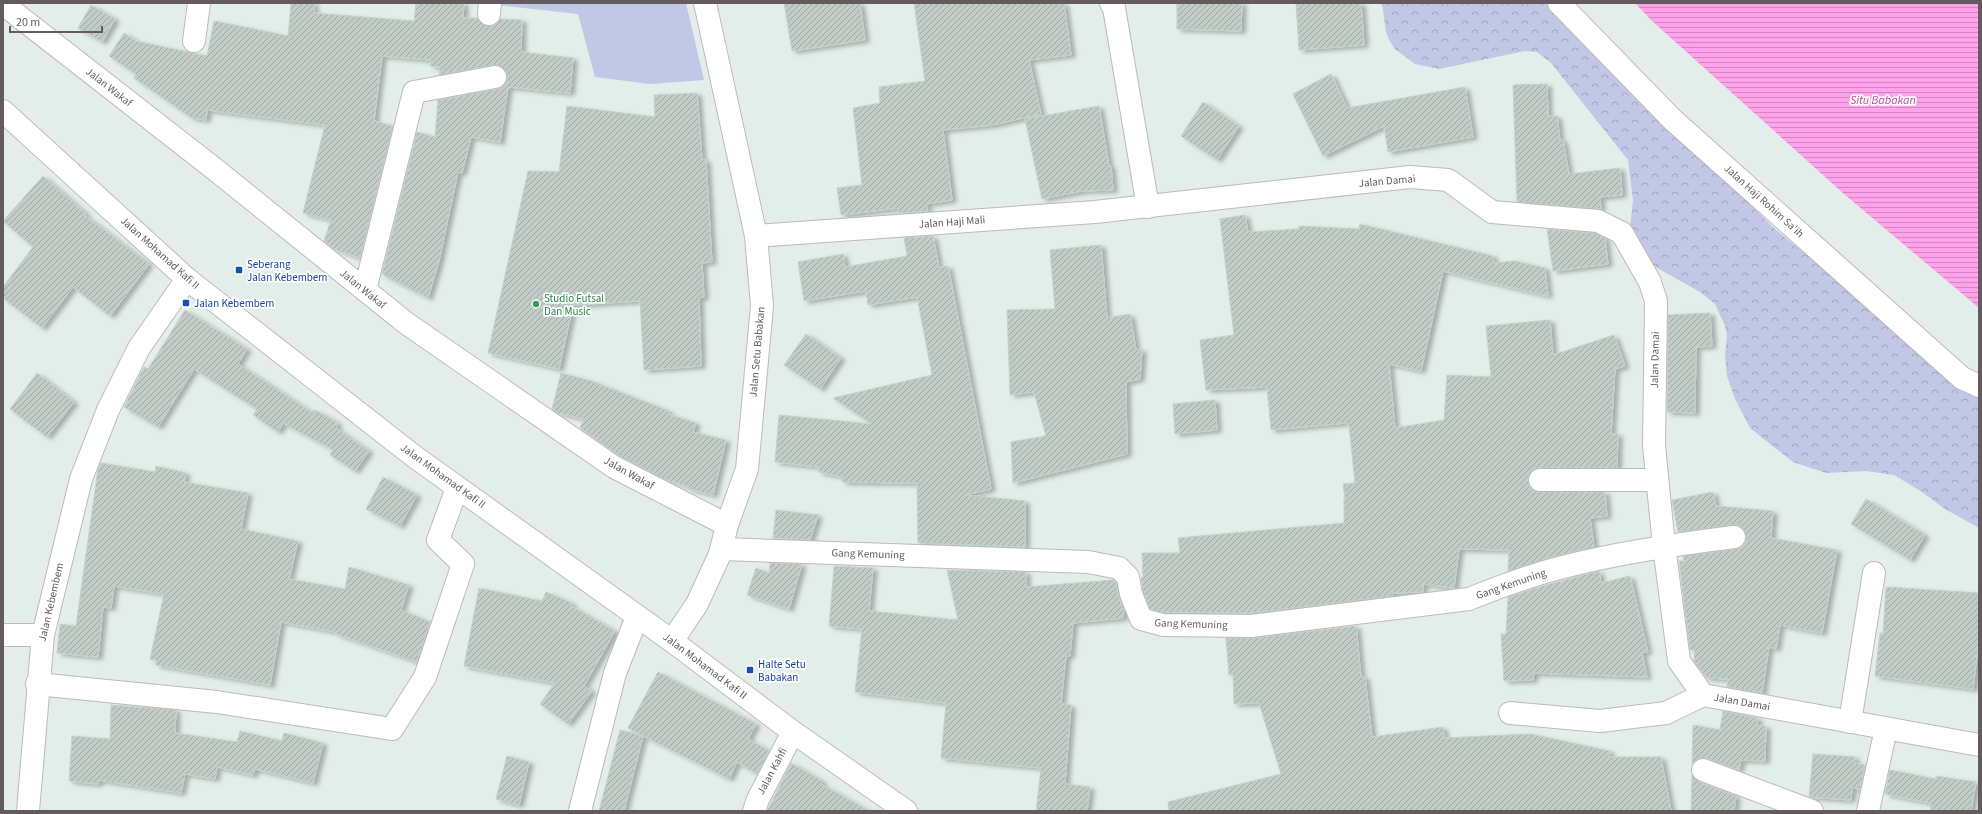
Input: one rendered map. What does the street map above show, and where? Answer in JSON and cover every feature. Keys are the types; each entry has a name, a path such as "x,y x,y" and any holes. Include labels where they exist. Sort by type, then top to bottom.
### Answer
{"street":[{"path":"194,41 199,3"},
{"name":"Jalan Setu Babakan","path":"672,641 697,604 721,552 727,525 747,469 762,306 756,236 705,3"},
{"path":"1111,3 1114,8 1148,207"},
{"name":"Jalan Haji Rohim Sa'ih","path":"1559,3 1673,120 1962,378 1979,386"},
{"name":"Jalan Wakaf","path":"3,4 212,167 406,323 614,467 727,525"},
{"path":"365,290 414,92 495,77"},
{"name":"Jalan Mohamad Kafi II","path":"3,111 187,279 415,457 672,641 792,732 906,811"},
{"name":"Jalan Damai","path":"1148,207 1410,177 1448,180 1492,212 1598,221 1622,234 1650,282 1656,301 1654,446 1656,480 1679,661 1703,695 1979,745"},
{"name":"Jalan Haji Mali","path":"756,236 1087,213 1148,207"},
{"name":"Jalan Kebembem","path":"28,811 37,684 43,635 81,479 108,410 139,348 187,279"},
{"path":"1540,480 1656,480"},
{"path":"37,684 217,702 392,729 425,677 463,564 438,540 457,488"},
{"path":"1664,546 1734,537"},
{"name":"Gang Kemuning","path":"721,552 1088,562 1119,568 1128,577 1131,594 1140,619 1163,624 1251,626 1469,599 1498,587 1567,566 1664,546"},
{"path":"1850,722 1874,573"},
{"path":"580,811 615,673 637,617"},
{"path":"3,635 43,635"},
{"path":"1510,713 1600,721 1666,713 1703,695"},
{"path":"1868,811 1886,729"},
{"name":"Jalan Kahfi","path":"754,811 758,799 792,732"},
{"path":"1703,770 1812,811"}],"green space":[{"path":"480,3 686,3 704,80 650,84 595,77 578,14"},
{"path":"1382,3 1546,3 1775,229 1979,398 1979,528 1945,509 1922,492 1894,475 1866,471 1826,473 1793,462 1750,428 1735,399 1727,376 1725,355 1727,335 1725,326 1715,304 1700,292 1643,260 1630,228 1633,200 1628,160 1551,63 1537,52 1525,51 1439,69 1415,64 1395,49 1389,40 1386,32"}],"water":[{"name":"Situ Babakan","path":"1635,3 1979,3 1979,308 1844,194 1651,20"}],"building":[{"path":"291,3 314,3 314,13 414,21 416,3 464,3 463,18 477,18 482,24 487,26 495,25 500,19 522,20 521,52 573,58 570,93 508,87 500,142 471,137 462,173 458,172 439,261 428,298 382,274 417,132 435,137 438,100 498,89 503,86 507,81 507,74 499,65 439,75 440,67 430,66 431,60 382,56 374,121 393,126 360,258 334,249 324,241 331,220 303,213 325,125 207,110 206,120 192,118 134,78 136,74 109,56 124,33 136,41 207,56 214,21 288,36"},
{"path":"784,3 860,3 865,40 792,51"},
{"path":"914,3 1064,3 1071,55 1029,60 1041,114 992,125 943,130 952,200 926,204 928,211 899,213 898,208 841,215 837,188 862,185 853,108 880,103 879,87 925,81"},
{"path":"1177,3 1242,3 1241,31 1177,29"},
{"path":"1296,3 1361,3 1364,45 1299,50"},
{"path":"91,5 115,19 102,42 78,28"},
{"path":"1331,74 1347,108 1465,87 1473,137 1388,152 1384,126 1323,156 1293,94"},
{"path":"1547,84 1548,116 1557,116 1560,141 1563,140 1569,174 1620,168 1622,195 1600,197 1601,209 1517,202 1513,85"},
{"path":"697,93 702,160 706,160 712,262 702,263 704,297 699,298 701,366 644,370 640,301 573,305 559,369 488,353 528,171 559,172 567,106 655,117 654,95"},
{"path":"1203,102 1239,126 1217,160 1181,136"},
{"path":"1099,106 1109,166 1111,166 1113,190 1082,191 1042,199 1025,119"},
{"path":"43,176 86,214 84,215 149,264 110,316 73,287 42,328 3,298 3,287 33,247 3,221"},
{"path":"1245,215 1248,232 1299,229 1299,226 1359,229 1360,224 1493,256 1494,263 1515,261 1545,268 1548,296 1443,271 1421,371 1389,364 1395,428 1444,420 1447,375 1491,377 1486,326 1550,320 1553,355 1614,335 1625,366 1615,369 1611,434 1618,434 1617,468 1540,468 1534,469 1529,473 1528,480 1529,487 1534,491 1540,492 1605,492 1607,516 1590,518 1594,547 1551,557 1508,571 1509,550 1459,549 1454,588 1423,584 1423,592 1392,593 1393,596 1250,613 1162,612 1150,609 1143,591 1141,578 1143,577 1142,553 1180,553 1178,538 1344,523 1345,498 1343,484 1355,483 1349,426 1347,426 1346,423 1271,430 1267,387 1206,390 1200,340 1234,335 1220,219"},
{"path":"1547,229 1595,233 1605,238 1608,264 1553,271"},
{"path":"933,236 939,268 948,266 991,489 966,495 1025,501 1025,547 918,543 917,483 842,482 843,477 819,472 819,467 775,462 779,415 872,424 833,398 932,375 917,297 868,305 866,291 804,301 798,262 843,254 845,267 907,256 904,238"},
{"path":"1101,245 1107,318 1130,314 1136,350 1142,349 1140,379 1126,382 1127,454 1013,483 1011,442 1046,436 1034,392 1010,395 1007,310 1055,309 1050,250"},
{"path":"185,310 247,349 238,364 313,413 315,410 338,423 336,428 369,451 355,471 330,455 333,450 283,423 278,432 253,415 257,409 194,369 158,427 124,407 144,367 148,369"},
{"path":"1710,313 1712,346 1696,347 1695,413 1667,412 1668,315"},
{"path":"806,334 841,358 820,389 784,365"},
{"path":"37,373 74,402 47,437 10,409"},
{"path":"561,373 591,381 669,411 668,414 696,423 693,432 726,440 713,495 689,489 689,487 664,479 620,456 580,428 584,419 558,413 552,409"},
{"path":"1215,400 1217,430 1175,434 1173,404"},
{"path":"101,463 155,472 156,466 186,473 184,482 248,493 241,529 298,541 289,579 345,589 349,567 409,585 401,610 430,622 417,662 336,634 336,632 281,622 270,685 156,665 156,660 150,659 164,594 114,586 111,608 103,607 98,657 57,653 60,624 76,626 98,469"},
{"path":"383,477 417,495 400,526 366,509"},
{"path":"1713,492 1716,506 1773,511 1771,538 1837,550 1822,633 1780,625 1776,649 1769,647 1762,693 1727,687 1728,679 1707,678 1694,661 1695,650 1690,650 1679,561 1684,561 1683,556 1736,549 1742,547 1746,541 1744,530 1738,525 1678,532 1672,500"},
{"path":"1866,499 1925,535 1910,560 1851,524"},
{"path":"776,510 818,515 810,540 773,538"},
{"path":"770,563 802,564 789,609 747,595 756,568 769,573"},
{"path":"834,566 873,568 869,611 958,620 947,570 1026,572 1026,587 1114,580 1125,612 1123,612 1123,618 1073,623 1070,656 1066,656 1061,704 1071,705 1065,784 1090,787 1087,811 1036,811 1041,768 941,758 946,703 855,692 862,629 829,626"},
{"path":"1599,571 1601,583 1630,576 1648,652 1642,652 1647,677 1534,673 1533,680 1504,681 1501,634 1506,634 1508,597"},
{"path":"1886,587 1979,593 1979,639 1973,689 1875,676 1880,633 1883,634"},
{"path":"479,588 542,601 546,592 572,603 571,606 615,631 584,686 592,691 568,724 540,704 555,683 464,666"},
{"path":"1356,626 1361,677 1365,677 1372,737 1443,727 1444,738 1530,734 1610,751 1609,757 1661,757 1671,811 1169,811 1168,802 1281,774 1259,703 1234,704 1233,675 1229,675 1226,638 1253,638"},
{"path":"658,672 756,724 748,739 769,751 757,774 737,762 729,779 628,728"},
{"path":"111,705 176,710 175,733 237,742 240,731 282,741 284,733 323,743 313,783 255,769 253,775 217,767 215,779 185,774 181,793 99,780 98,784 69,781 72,736 110,739"},
{"path":"1723,711 1758,718 1757,726 1766,726 1765,761 1741,760 1739,770 1707,758 1701,758 1692,764 1693,725 1720,730"},
{"path":"620,730 643,736 624,811 599,811"},
{"path":"1813,754 1855,757 1854,763 1865,765 1860,789 1852,788 1851,800 1809,797"},
{"path":"507,756 529,762 519,805 496,799"},
{"path":"791,763 822,781 821,784 869,811 767,811"},
{"path":"1890,770 1936,779 1936,776 1976,782 1971,811 1930,811 1931,803 1885,794"},
{"path":"1692,775 1699,782 1736,796 1734,811 1691,811"}],"place":[{"name":"Seberang Jalan Kebembem","path":"239,270"},
{"name":"Jalan Kebembem","path":"186,303"},
{"name":"Studio Futsal Dan Music","path":"536,304"},
{"name":"Halte Setu Babakan","path":"750,670"}]}
